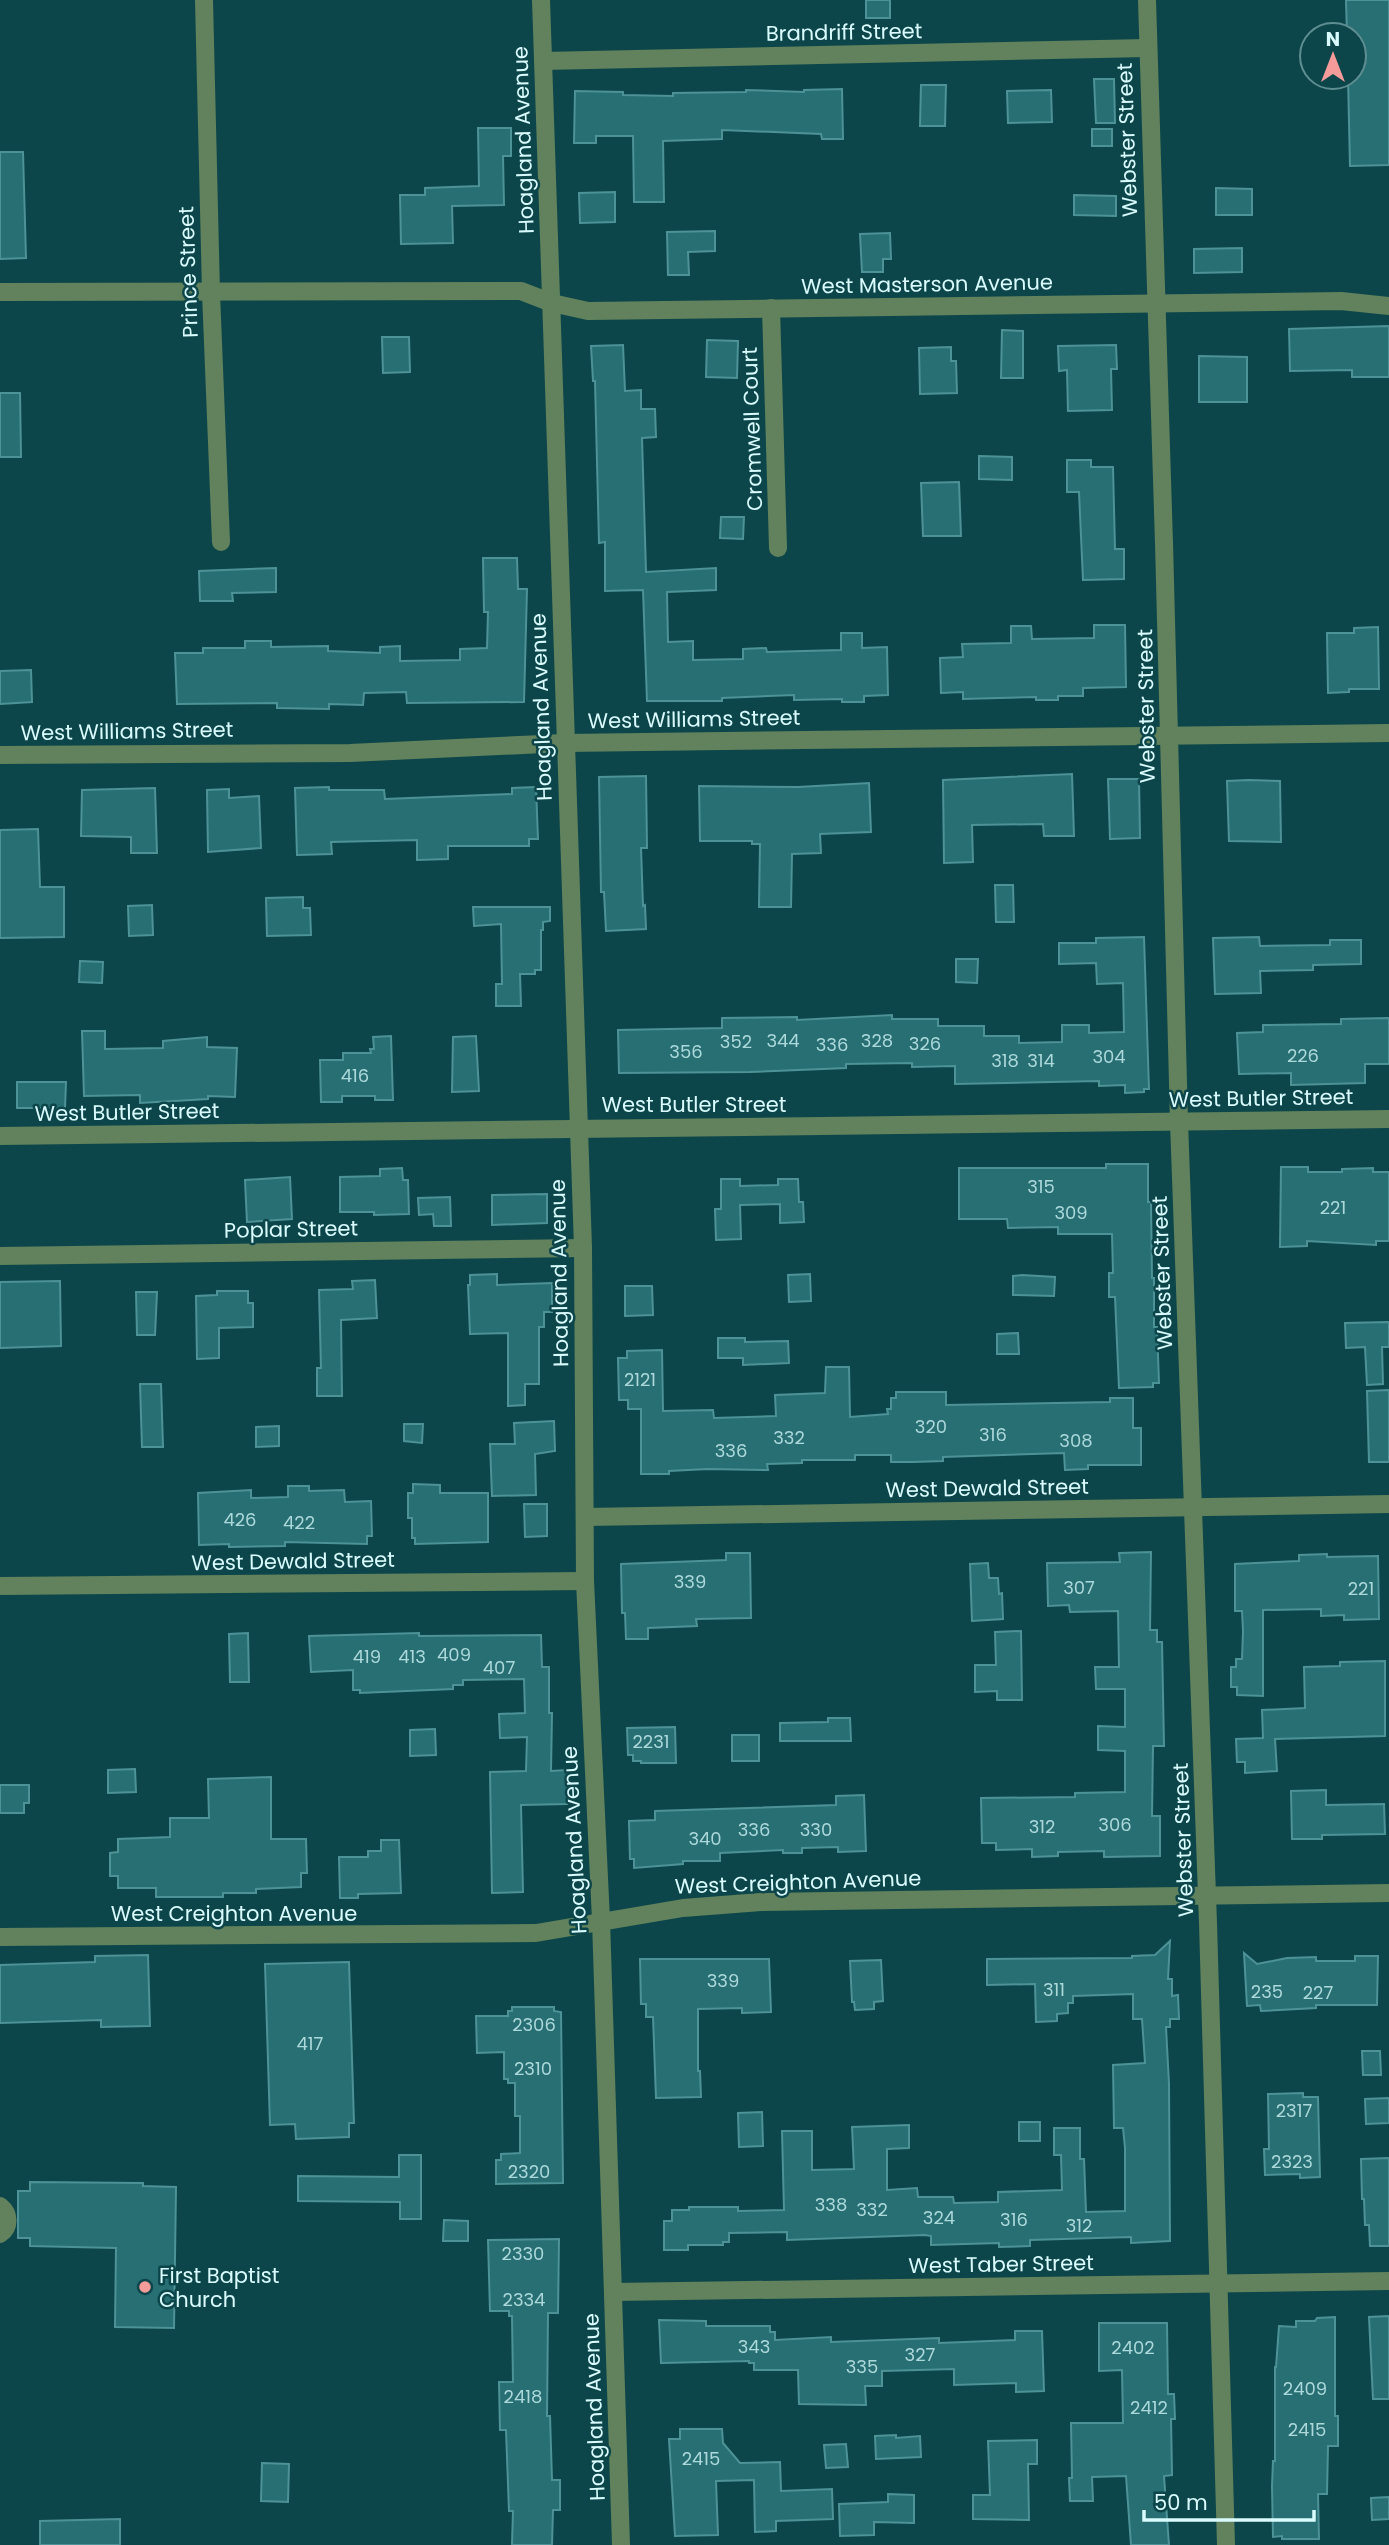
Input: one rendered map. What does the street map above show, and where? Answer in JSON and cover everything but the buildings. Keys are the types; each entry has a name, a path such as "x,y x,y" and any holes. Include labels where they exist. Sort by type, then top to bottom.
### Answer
{"street":[{"name":"Prince Street","path":"204,0 211,293 221,542"},
{"name":"Hoagland Avenue","path":"541,0 583,1248 585,1581 601,1920 621,2545"},
{"name":"Webster Street","path":"1147,0 1179,1122 1207,1895 1226,2545"},
{"name":"Brandriff Street","path":"543,61 1147,48"},
{"name":"West Masterson Avenue","path":"211,293 522,291 552,303 588,311 1341,301 1389,306"},
{"path":"0,292 211,293"},
{"name":"Cromwell Court","path":"771,308 778,548"},
{"name":"West Williams Street","path":"0,755 350,753 564,743 1389,733"},
{"name":"West Butler Street","path":"0,1136 1389,1119"},
{"name":"Poplar Street","path":"0,1256 583,1248"},
{"name":"West Dewald Street","path":"585,1517 1389,1504"},
{"name":"West Dewald Street","path":"0,1586 585,1581"},
{"name":"West Creighton Avenue","path":"0,1937 536,1933 683,1908 761,1902 1389,1893"},
{"path":"0,2206 7,2216 7,2226 0,2234"},
{"name":"West Taber Street","path":"613,2292 1389,2281"}],"place":[{"name":"First Baptist Church","path":"145,2287"}]}
